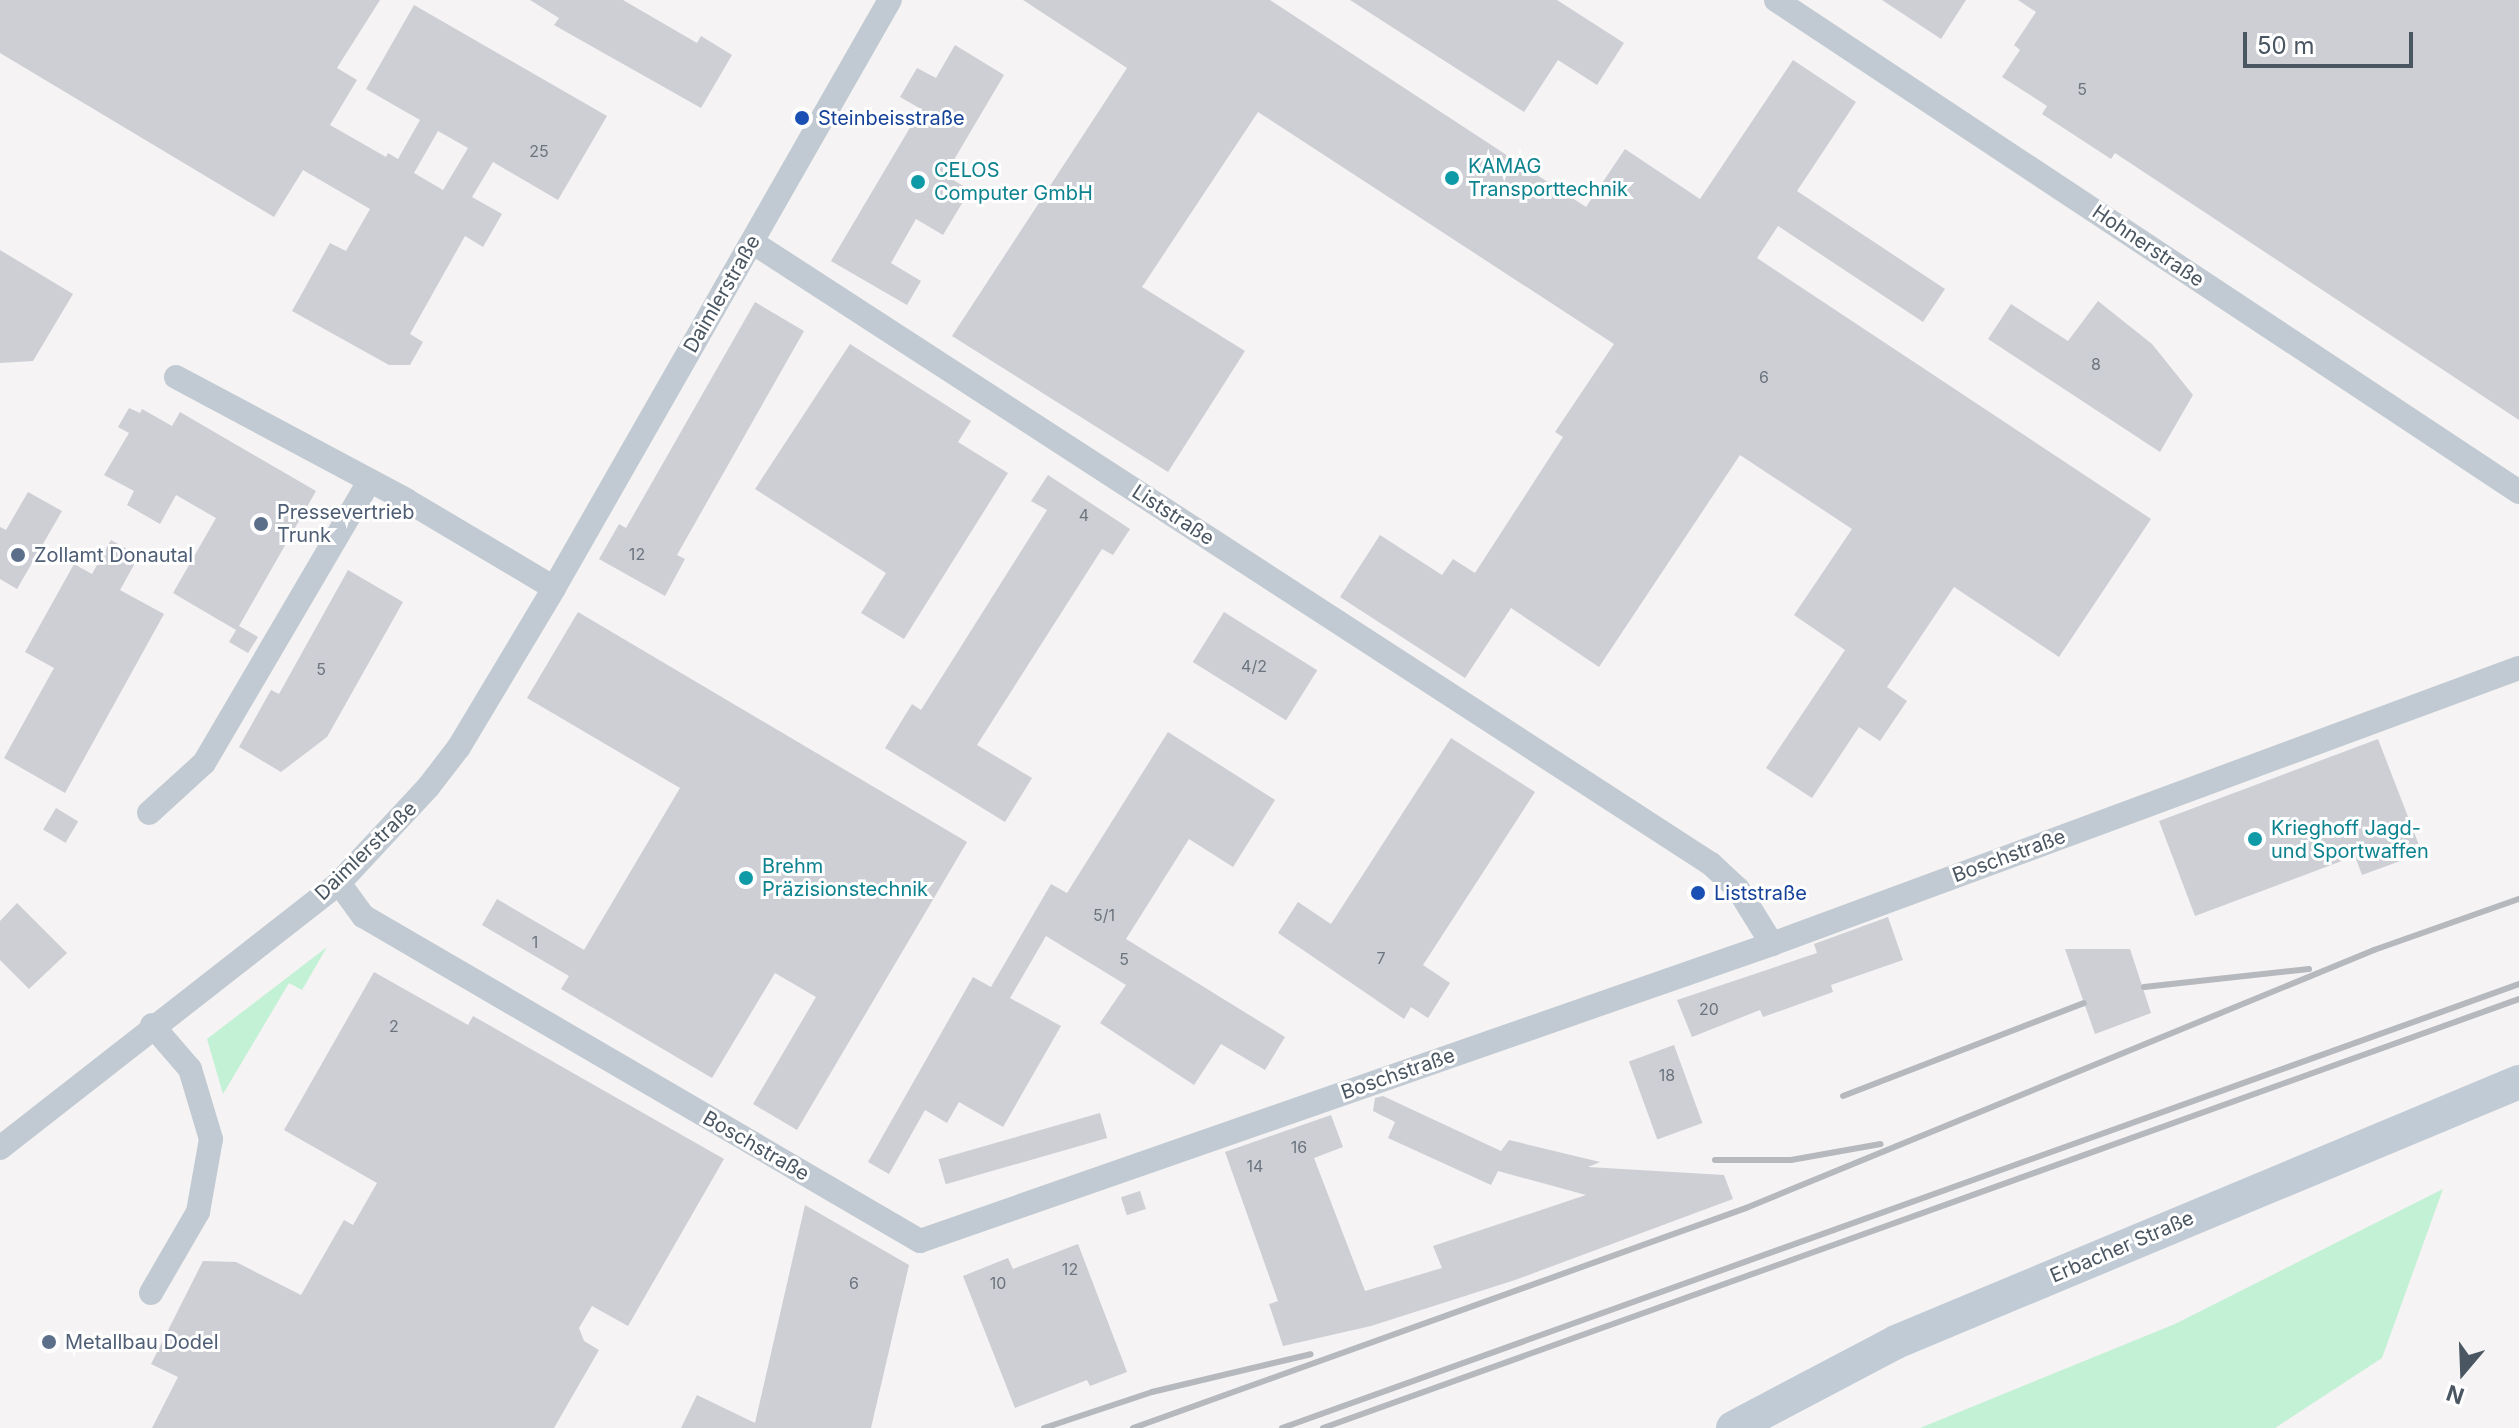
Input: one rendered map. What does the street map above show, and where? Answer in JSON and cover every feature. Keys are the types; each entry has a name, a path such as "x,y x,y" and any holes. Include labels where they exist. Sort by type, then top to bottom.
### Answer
{"main road":[{"name":"Erbacher Straße","path":"1733,1428 1896,1342 2519,1082"}],"street":[{"name":"Daimlerstraße","path":"0,1148 152,1025 339,883 414,805 459,747 554,588 890,0"},
{"name":"Hohnerstraße","path":"1776,0 2519,492"},
{"name":"Liststraße","path":"752,242 1711,864 1738,889 1772,944"},
{"path":"176,377 368,483 406,500 554,588"},
{"path":"149,813 204,763 368,483"},
{"name":"Boschstraße","path":"339,883 363,916 920,1241 1772,944 2519,668"},
{"path":"151,1293 198,1212 211,1139 207,1112 190,1069 152,1025"}],"green space":[{"path":"327,947 302,990 289,983 223,1094 207,1039"},
{"path":"2443,1189 2382,1358 2275,1428 1920,1428 2175,1324"}],"building":[{"path":"0,0 380,0 337,68 357,80 330,125 386,157 388,153 398,159 420,120 366,89 414,5 607,116 558,200 493,162 472,197 502,214 483,247 465,236 410,334 423,342 410,365 389,365 292,311 330,243 346,251 370,209 303,170 274,217 0,53","holes":["438,131 468,148 443,190 414,173"]},
{"path":"530,0 623,0 697,43 701,36 732,55 701,108 554,25 559,18"},
{"path":"1023,0 1270,0 1586,207 1625,149 1700,199 1793,60 1856,102 1797,191 1945,289 1923,322 1778,226 1757,258 2151,519 2059,657 1954,587 1887,687 1907,701 1880,741 1859,727 1812,798 1766,768 1845,650 1794,615 1852,529 1740,455 1599,667 1511,608 1465,678 1340,597 1380,535 1442,575 1453,559 1475,573 1563,437 1555,432 1614,344 1258,112 1142,287 1245,351 1168,472 952,336 1127,68"},
{"path":"1350,0 1557,0 1624,43 1597,85 1558,60 1524,112"},
{"path":"1882,0 1966,0 1941,39"},
{"path":"2018,0 2519,0 2519,420 2115,153 2111,159 2042,114 2047,106 2002,77 2020,50 2014,45 2036,12"},
{"name":"CELOS Computer GmbH","path":"955,45 1004,75 945,175 970,190 943,235 916,219 891,263 921,281 907,305 831,261 921,109 900,97 917,68 936,78"},
{"path":"0,250 73,294 33,361 0,363"},
{"path":"2098,301 2152,344 2193,395 2160,452 1988,339 2011,304 2068,341"},
{"path":"755,302 804,331 677,555 685,559 665,596 599,559 619,524 626,528"},
{"path":"850,344 971,421 958,442 1008,473 904,639 861,613 886,573 755,489"},
{"path":"129,408 140,413 142,409 172,426 180,412 316,491 239,626 258,637 248,653 229,642 236,630 173,593 216,518 176,495 160,524 127,505 134,491 104,475 129,433 118,427"},
{"path":"1048,475 1130,529 1113,555 1102,549 977,745 1032,778 1005,822 885,748 912,704 921,710 1047,510 1031,501"},
{"name":"Zollamt Donautal","path":"28,492 62,511 17,589 0,579 0,527 6,530"},
{"path":"111,540 139,556 120,590 164,614 65,793 4,758 54,668 25,652 74,564 92,574"},
{"path":"348,570 403,602 327,737 281,772 239,747 271,690 279,694"},
{"name":"Brehm Präzisionstechnik","path":"578,612 967,842 797,1130 753,1104 816,997 775,973 712,1078 561,989 569,976 482,925 497,899 584,950 680,788 527,698"},
{"path":"1224,612 1317,670 1286,720 1193,662"},
{"path":"1168,732 1275,800 1233,867 1189,839 1126,939 1285,1037 1265,1070 1221,1044 1194,1085 1100,1023 1126,985 1046,936 1010,998 1061,1026 1003,1127 959,1102 947,1123 925,1110 889,1174 868,1162 973,977 991,987 1051,884 1067,893"},
{"path":"1451,738 1535,792 1423,965 1450,983 1428,1018 1411,1007 1404,1019 1278,933 1298,902 1331,924"},
{"name":"Krieghoff Jagd- und Sportwaffen","path":"2378,739 2422,853 2362,875 2355,856 2195,916 2159,821"},
{"path":"56,808 78,821 65,843 43,829"},
{"path":"17,903 67,953 29,989 0,960 0,921"},
{"path":"1888,917 1903,960 1831,985 1833,992 1763,1017 1760,1010 1692,1037 1677,1000 1817,953 1814,944"},
{"path":"2065,949 2130,949 2151,1013 2095,1034"},
{"path":"374,972 468,1025 473,1016 724,1159 628,1326 592,1306 579,1328 584,1341 599,1350 554,1428 152,1428 178,1377 151,1364 203,1261 236,1262 301,1295 344,1220 353,1225 377,1183 284,1130"},
{"path":"1674,1045 1702,1123 1657,1139 1629,1061"},
{"path":"1383,1096 1501,1151 1509,1140 1600,1162 1588,1167 1724,1175 1733,1199 1515,1280 1371,1326 1283,1346 1269,1304 1278,1301 1225,1152 1331,1115 1343,1147 1314,1158 1365,1291 1442,1268 1433,1246 1586,1195 1498,1171 1491,1185 1388,1138 1395,1122 1373,1111 1375,1098"},
{"path":"1100,1113 1107,1138 946,1184 939,1159"},
{"path":"1140,1191 1146,1209 1127,1215 1121,1197"},
{"path":"805,1205 909,1265 871,1428 681,1428 697,1395 755,1423"},
{"path":"1078,1244 1127,1372 1090,1386 1087,1380 1015,1408 963,1276 1008,1258 1013,1269"}],"railway":[{"path":"1133,1428 1746,1208 2374,950 2519,899"},
{"path":"2144,987 2309,969"},
{"path":"1282,1428 2519,984"},
{"path":"1323,1428 2519,999"},
{"path":"1843,1096 2084,1003"},
{"path":"1715,1160 1791,1160 1881,1144"},
{"path":"1044,1428 1152,1392 1311,1354"}],"place":[{"name":"Steinbeisstraße","path":"802,118"},
{"name":"KAMAG Transporttechnik","path":"1452,178"},
{"name":"CELOS Computer GmbH","path":"918,182"},
{"name":"Pressevertrieb Trunk","path":"261,524"},
{"name":"Zollamt Donautal","path":"18,555"},
{"name":"Krieghoff Jagd- und Sportwaffen","path":"2255,839"},
{"name":"Brehm Präzisionstechnik","path":"746,878"},
{"name":"Liststraße","path":"1698,893"},
{"name":"Metallbau Dodel","path":"49,1342"}]}
